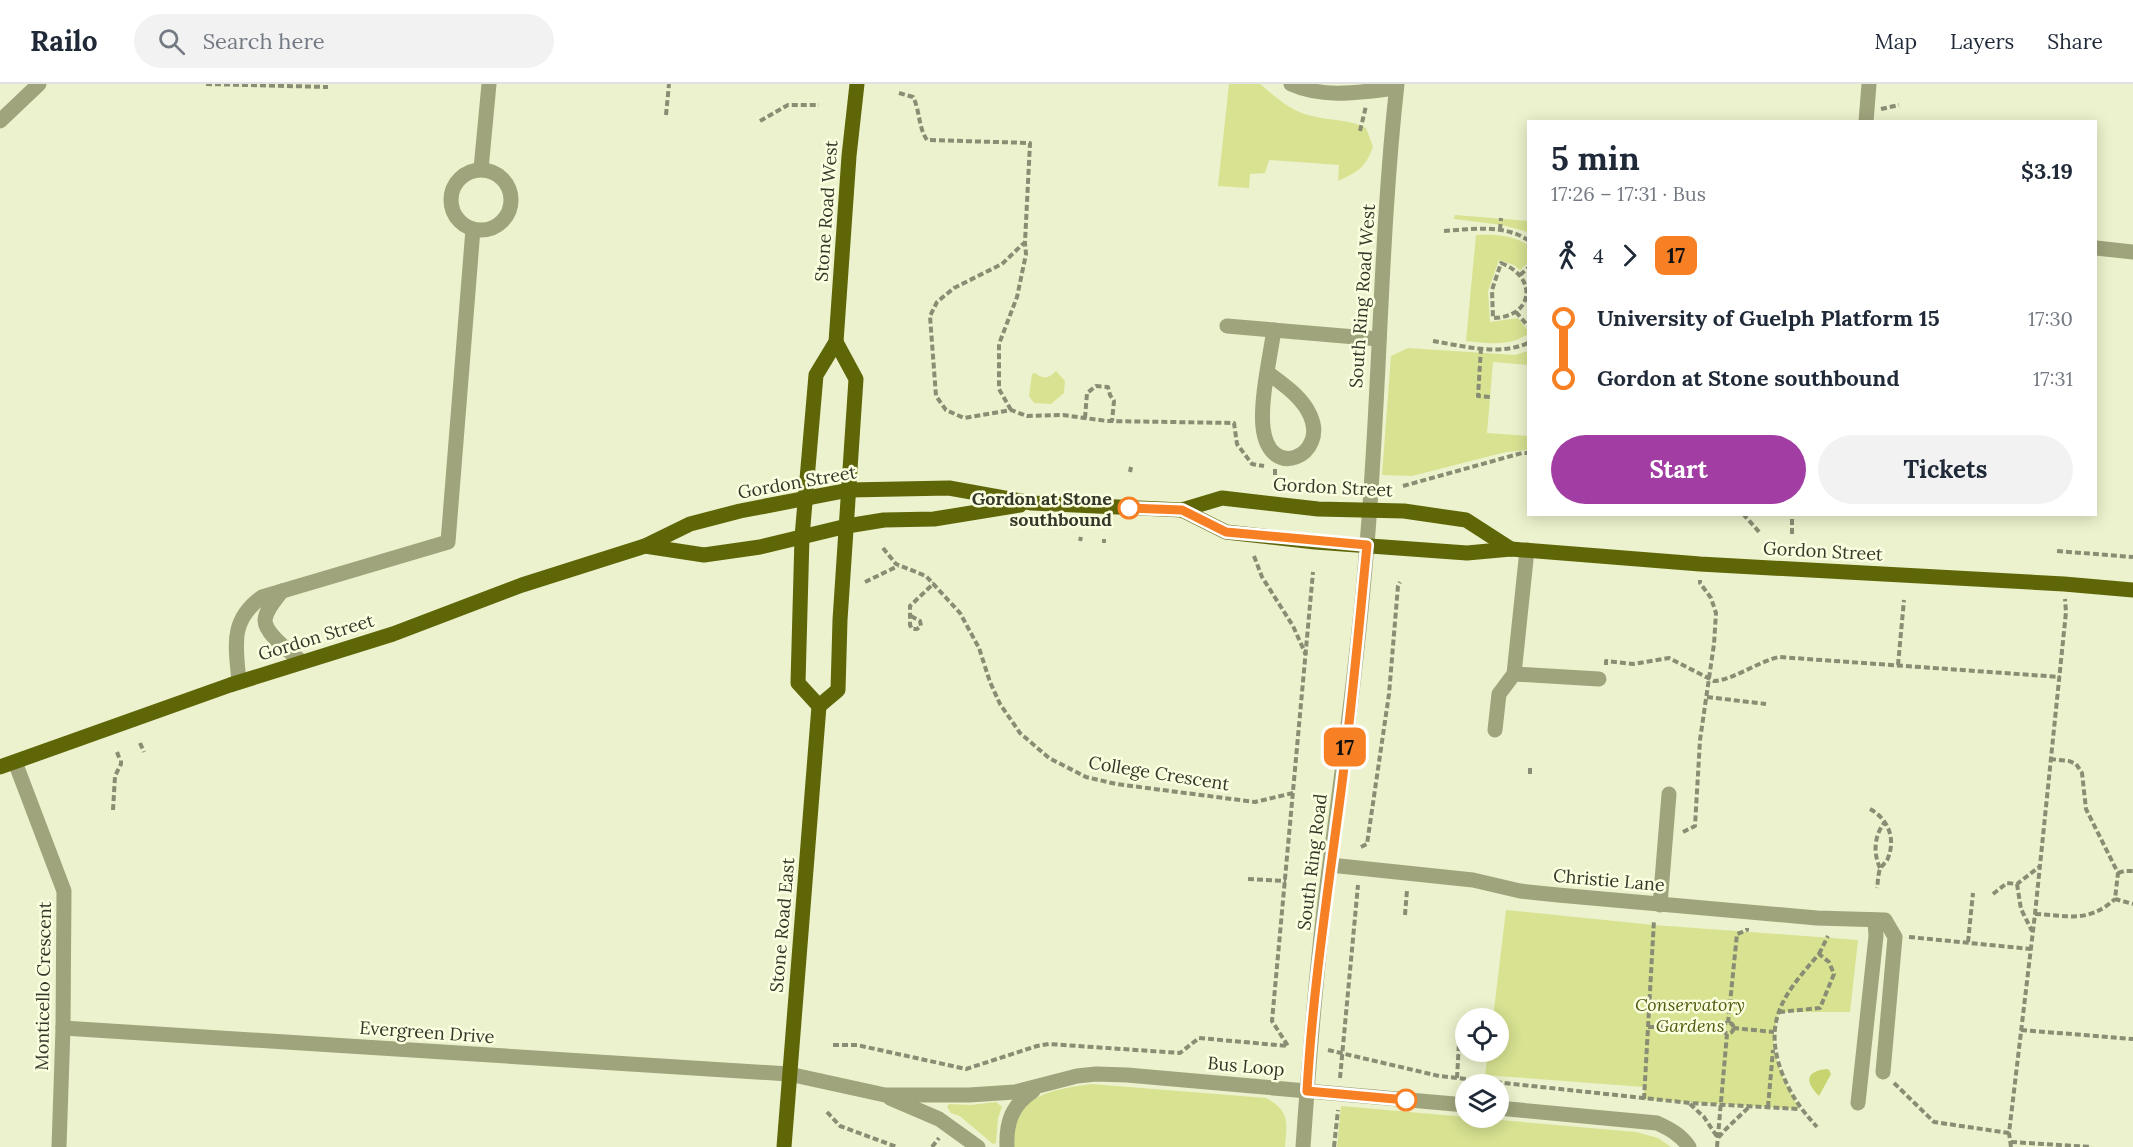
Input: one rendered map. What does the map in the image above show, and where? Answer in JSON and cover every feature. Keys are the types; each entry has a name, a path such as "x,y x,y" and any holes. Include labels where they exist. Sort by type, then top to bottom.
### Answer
{"main road":[{"name":"Stone Road West","path":"801,537 816,375 836,342 849,156 857,84"},
{"path":"801,537 798,683 819,706 838,690 840,620 856,379 836,342"},
{"name":"Gordon Street","path":"0,767 239,682 393,634 522,585 645,546 690,524 740,511 849,490 949,488 1032,503 1182,510 1222,498 1318,509 1404,511 1466,520 1519,549"},
{"name":"Gordon Street","path":"645,546 704,555 760,547 847,526 884,520 934,519 1032,503"},
{"name":"Gordon Street","path":"1182,510 1226,532 1367,545 1467,553 1519,549 1700,564 2133,590"},
{"name":"Stone Road East","path":"784,1147 819,706"}],"street":[{"path":"0,121 39,84"},
{"path":"481,169 489,84"},
{"path":"1291,84 1345,93 1397,86"},
{"path":"1866,120 1869,84"},
{"name":"South Ring Road West","path":"1370,510 1379,339 1397,86"},
{"path":"481,169 501,177 509,189 511,200 509,212 503,221 484,230 473,229 456,218 450,201 456,181 470,171 481,169"},
{"path":"239,682 236,640 240,620 249,607 262,597 448,542 473,229"},
{"path":"2097,248 2133,252"},
{"path":"1227,326 1379,339"},
{"path":"1268,373 1299,398 1312,420 1311,441 1302,454 1294,459 1287,460 1280,457 1271,449 1265,438 1263,412 1268,373 1274,330"},
{"name":"South Ring Road","path":"1303,1147 1309,1048 1337,820 1370,510"},
{"path":"1495,730 1499,694 1514,674 1519,549"},
{"path":"282,591 270,607 265,620 268,632 302,662"},
{"path":"1514,674 1602,674"},
{"name":"Monticello Crescent","path":"15,762 64,891 59,1147"},
{"path":"1657,905 1669,794"},
{"name":"Christie Lane","path":"1330,865 1473,880 1520,891 1657,905 1816,918 1880,920"},
{"path":"1880,920 1896,937 1883,1072"},
{"path":"1858,1103 1876,936 1880,920"},
{"name":"Evergreen Drive","path":"63,1028 789,1074"},
{"name":"Bus Loop","path":"789,1074 885,1095 969,1095 1015,1092 1058,1080 1096,1074 1455,1104"},
{"name":"Bus Loop","path":"1007,1147 1009,1118 1015,1107 1033,1091 1058,1080"},
{"name":"Bus Loop","path":"885,1095 939,1119 978,1147"},
{"path":"1509,1109 1657,1123 1684,1139 1689,1147"}],"path":[{"path":"206,84 328,87"},
{"path":"666,115 669,84"},
{"path":"899,93 913,97 917,103 918,115 927,140 1030,143 1026,254 1017,297 999,344 999,389 1011,410"},
{"path":"760,120 788,105 819,105"},
{"path":"1500,230 1501,218"},
{"path":"1444,231 1500,230 1518,234 1527,239"},
{"path":"1025,242 1002,264 954,288 937,302 930,316 936,396 946,410 964,418 1011,410 1027,416 1063,416 1112,421 1234,423 1235,440 1238,446 1254,465 1275,467 1275,478"},
{"path":"1502,263 1520,275 1526,285 1523,306 1507,317 1493,318 1492,290 1502,263"},
{"path":"1520,275 1527,269"},
{"path":"1516,312 1527,325"},
{"path":"1433,341 1481,348 1512,348 1527,343"},
{"path":"1481,348 1478,396 1490,397"},
{"path":"1085,418 1087,393 1096,386 1108,387 1114,401 1112,421"},
{"path":"1403,486 1527,453"},
{"path":"1745,516 1761,534"},
{"path":"1792,516 1792,534"},
{"path":"882,548 899,565 926,576 934,583 910,606 911,616"},
{"path":"2057,551 2133,557"},
{"path":"1254,556 1262,577 1293,626 1307,656"},
{"path":"1679,834 1695,826 1700,740 1716,613 1711,598 1700,583 1700,564"},
{"path":"865,582 899,565"},
{"path":"833,1045 857,1045 966,1069 1049,1044 1180,1053 1198,1038 1291,1046 1272,1021 1313,572"},
{"path":"1361,847 1367,844 1389,694 1400,582"},
{"name":"College Crescent","path":"934,583 960,613 979,648 994,693 1020,733 1049,758 1086,777 1116,784 1255,802 1293,793"},
{"path":"2065,598 2066,612 2060,677 2009,1133 2011,1144 2092,1147"},
{"path":"1898,665 1904,600"},
{"path":"1602,674 1606,661 1633,664 1670,658 1709,679 1722,681 1759,662 1779,657 2060,677"},
{"path":"1707,697 1766,704"},
{"path":"140,742 144,752"},
{"path":"113,810 115,776 121,764 117,752"},
{"path":"2035,914 2081,917 2094,914 2115,899 2118,873 2090,821 2086,809 2082,773 2078,766 2069,761 2050,759"},
{"path":"1530,768 1530,774"},
{"path":"1870,808 1885,822 1890,831 1892,844 1888,859 1880,868"},
{"path":"1877,888 1880,868 1876,859 1876,840 1885,822"},
{"path":"1993,894 2007,883 2017,884 2039,867"},
{"path":"2118,873 2133,871"},
{"path":"1248,879 1286,881"},
{"path":"2017,884 2021,909 2033,932"},
{"path":"1340,1080 1358,885"},
{"path":"1405,915 1407,890"},
{"path":"1968,942 1973,893"},
{"path":"2115,899 2133,904"},
{"path":"1644,1099 1657,905"},
{"path":"1903,929 1907,937 2031,949"},
{"path":"1728,1023 1737,934 1747,930"},
{"path":"1768,1107 1774,1032 1779,1012 1795,982 1819,954 1828,936"},
{"path":"1779,1012 1820,1008 1834,974 1829,962 1819,954"},
{"path":"1648,1027 1723,1026 1728,1023"},
{"path":"1728,1023 1733,1028 1774,1032"},
{"path":"1717,1147 1727,1034 1723,1031 1723,1026"},
{"path":"1727,1034 1731,1033 1733,1028"},
{"path":"2021,1030 2133,1039"},
{"path":"1774,1046 1786,1083 1799,1109 1817,1126"},
{"path":"1328,1050 1455,1078"},
{"path":"1342,1052 1345,1061"},
{"path":"1883,1072 1934,1122 2009,1133"},
{"path":"1509,1084 1690,1103 1799,1109"},
{"path":"1690,1103 1718,1138"},
{"path":"1334,1147 1338,1106"},
{"path":"1718,1138 1749,1107"},
{"path":"827,1112 840,1126 897,1147"},
{"path":"932,1147 939,1138"}],"green space":[{"path":"1229,84 1260,84 1291,108 1305,114 1353,123 1366,128 1373,147 1367,160 1351,175 1338,181 1339,165 1269,160 1265,173 1250,174 1249,188 1218,186"},
{"path":"1455,215 1527,221 1527,232 1502,225 1454,219"},
{"path":"1476,235 1503,236 1527,244 1527,264 1520,270 1514,265 1499,260 1488,291 1490,322 1518,318 1527,330 1527,335 1513,341 1498,343 1466,341"},
{"path":"1408,348 1515,355 1527,351 1527,365 1493,362 1487,433 1527,436 1527,450 1506,452 1412,476 1382,475 1391,356"},
{"path":"1056,371 1065,381 1064,393 1051,404 1034,403 1029,396 1032,374 1046,377"},
{"name":"Conservatory Gardens","path":"1506,910 1654,925 1858,940 1850,1012 1779,1012 1774,1037 1775,1054 1799,1109 1644,1099 1644,1087 1509,1077 1509,1074 1485,1074 1487,1062 1509,1062 1509,1008 1494,1008"},
{"path":"1091,1084 1266,1098 1279,1108 1285,1118 1285,1147 1013,1147 1014,1130 1026,1106 1036,1098 1048,1093"},
{"path":"996,1102 1002,1107 998,1118 996,1143 993,1144 960,1116 951,1113 947,1107 949,1104 971,1105"},
{"path":"1341,1106 1455,1116 1455,1128 1509,1128 1509,1121 1636,1132 1658,1138 1671,1147 1337,1147"}],"shaded area":[{"path":"1827,1069 1831,1074 1819,1096 1809,1081 1811,1074"}],"bus line":[{"name":"17","path":"1129,508 1182,510 1226,532 1367,545 1309,1048 1307,1091 1406,1100"}],"place":[{"name":"Gordon at Stone southbound","path":"1129,508"}]}
